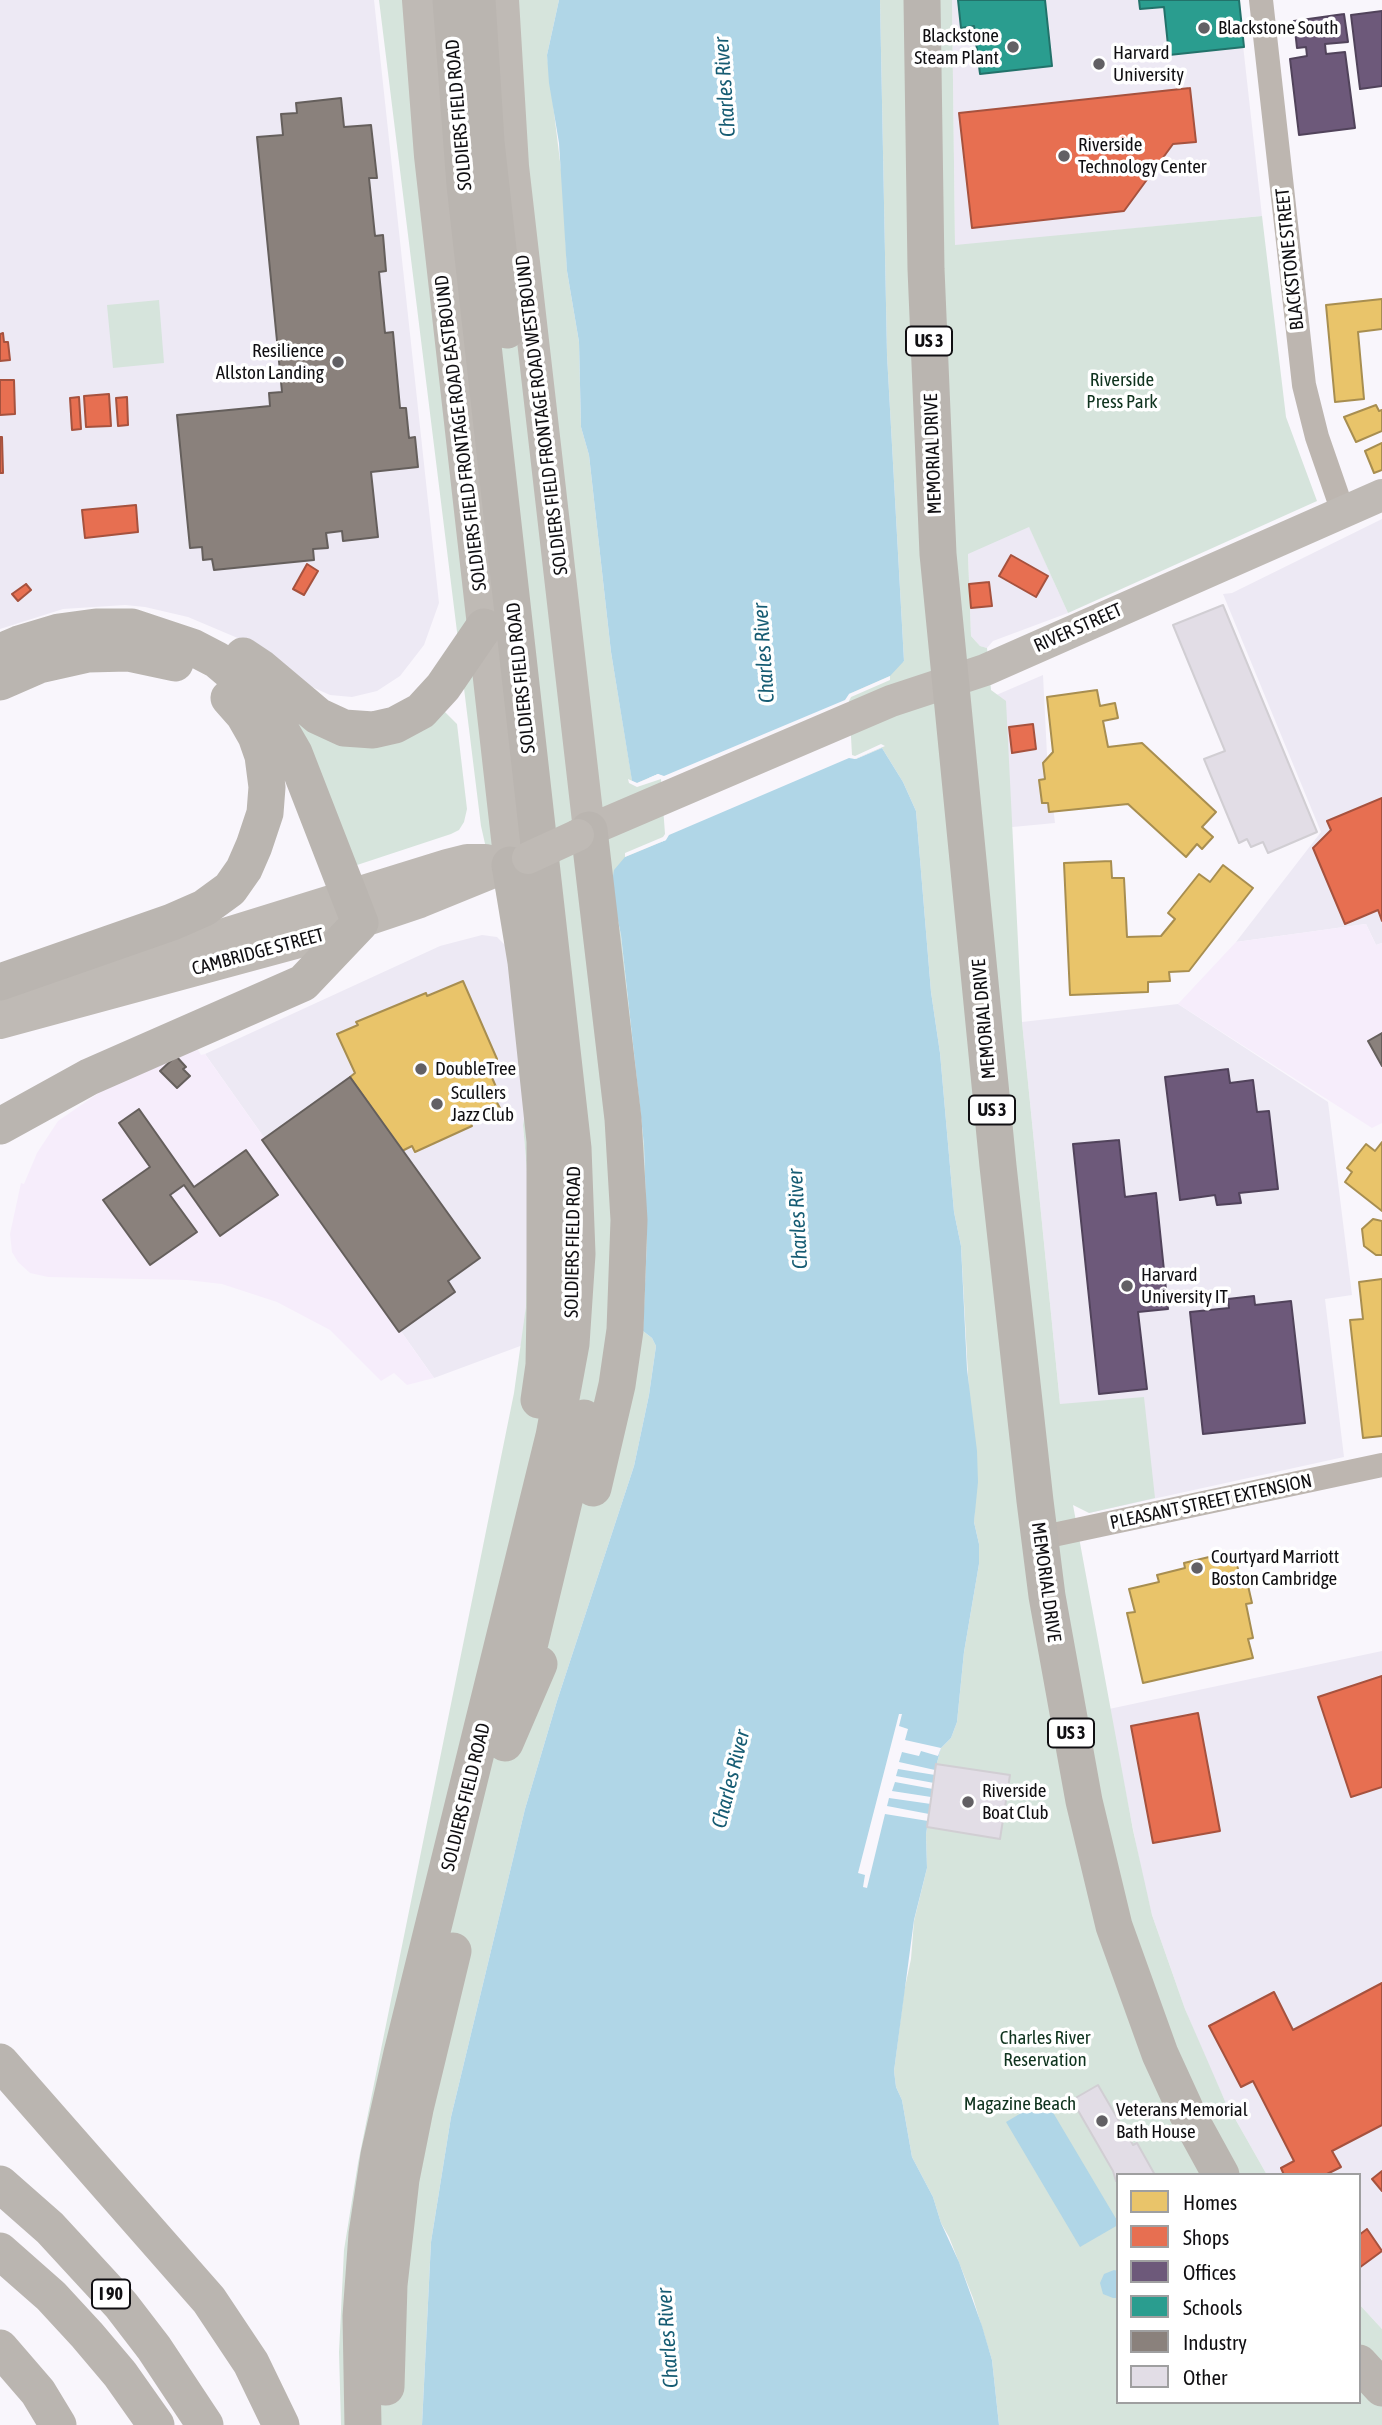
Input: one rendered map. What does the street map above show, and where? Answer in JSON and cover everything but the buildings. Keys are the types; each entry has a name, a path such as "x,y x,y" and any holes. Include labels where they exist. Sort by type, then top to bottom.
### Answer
{"highway":[{"name":"SOLDIERS FIELD ROAD","path":"363,2425 360,2370 362,2303 379,2155 554,1436 568,1364 576,1289 573,1148 465,185 451,0"},
{"name":"SOLDIERS FIELD ROAD","path":"388,2425 386,2357 389,2285 401,2179 426,2062 585,1412 597,1329 603,1235 596,1128 489,166 477,0"},
{"name":"MEMORIAL DRIVE","path":"922,0 926,242 935,512 996,1144 1052,1630 1070,1730 1109,1909 1121,1948 1157,2046 1220,2173"},
{"path":"0,652 59,632 96,627 174,629 208,638 235,652 261,668 318,716 344,728 367,730 395,725 421,712 443,687 484,627"},
{"path":"0,1126 52,1095 131,1057 303,983 354,908 294,753 285,733 267,708 233,672 207,654 132,627"},
{"path":"0,682 39,664 88,654 128,653 176,663 212,682 244,715 262,751 267,788 263,820 250,855 233,885 217,900 158,928 0,982"},
{"path":"505,1743 545,1648 576,1551 607,1432 625,1330 629,1253 627,1160 596,826"},
{"path":"519,861 526,962 544,1122 547,1186 544,1365 527,1489 520,1579"},
{"path":"0,1154 22,1125 52,1095"},
{"path":"0,2062 190,2277 224,2321 251,2363 281,2425"},
{"path":"0,2089 81,2155"},
{"name":"I 90","path":"0,2184 57,2235 121,2305 161,2357 204,2423"},
{"name":"I 90","path":"0,2251 51,2296 92,2340 131,2388 156,2425"},
{"path":"0,2348 38,2392 58,2425"},
{"path":"0,2370 50,2425"}],"main road":[{"name":"SOLDIERS FIELD FRONTAGE ROAD EASTBOUND","path":"418,0 430,156 484,627 519,861"},
{"name":"SOLDIERS FIELD FRONTAGE ROAD WESTBOUND","path":"503,0 513,166 596,826"},
{"name":"RIVER STREET","path":"596,826 891,701 985,670 1382,495"},
{"path":"519,861 596,826"},
{"name":"CAMBRIDGE STREET","path":"0,1000 128,964 354,908 467,860 519,861"},
{"name":"CAMBRIDGE STREET","path":"0,1023 310,939 354,908"}],"street":[{"name":"BLACKSTONE STREET","path":"1261,0 1304,385 1317,437 1342,512"},
{"name":"PLEASANT STREET EXTENSION","path":"1040,1538 1382,1465"}],"shaded area":[{"path":"0,0 374,0 439,603 424,645 400,676 377,691 352,697 330,695 312,687 240,639 188,617 145,607 125,605 63,609 0,629"},
{"path":"952,0 1238,0 1262,216 955,246"},
{"path":"1382,519 1382,943 1376,945 1366,924 1236,942 1321,832 1223,594 1232,593"},
{"path":"1029,526 1068,613 993,641 987,648 980,646 971,636 968,553"},
{"path":"1043,675 1047,755 1055,823 1002,828 994,696"},
{"path":"1366,924 1376,945 1382,943 1382,1123 1372,1128 1178,1004 1236,942"},
{"path":"482,935 497,937 508,948 526,1106 523,1125 529,1195 529,1267 523,1345 434,1378 205,1054 440,946"},
{"path":"1178,1004 1328,1102 1352,1295 1325,1299 1344,1457 1089,1513 1060,1404 1022,1022"},
{"path":"197,1048 201,1055 205,1054 434,1378 407,1385 394,1373 381,1381 330,1330 277,1302 222,1284 187,1280 48,1277 30,1273 18,1262 12,1252 10,1234 21,1183 24,1184 37,1153 58,1121 100,1092"},
{"path":"1382,1651 1382,2329 1361,2306 1361,2173 1266,2173 1225,2101 1205,2058 1152,1915 1109,1709"}],"green space":[{"path":"379,0 559,0 547,55 563,186 567,271 579,342 581,427 589,455 611,652 632,780 664,776 669,835 611,887 621,935 644,1145 647,1238 643,1331 652,1338 656,1346 649,1395 634,1466 557,1701 525,1809 451,2117 431,2242 422,2425 341,2425 339,2352 344,2250 358,2163 514,1393 526,1306 529,1195 523,1125 526,1106 510,954 481,826"},
{"name":"Charles River Reservation","path":"880,0 952,0 955,245 1262,216 1286,417 1317,501 1068,613 1029,527 968,554 971,636 980,646 987,648 991,690 1006,701 1022,1022 1060,1404 1144,1397 1155,1498 1089,1513 1073,1505 1133,1830 1152,1915 1185,2009 1225,2101 1266,2173 1116,2173 1116,2404 1361,2404 1361,2306 1382,2329 1382,2425 999,2425 992,2360 973,2298 941,2223 933,2197 912,2157 894,2071 914,1921 927,1868 926,1835 935,1770 941,1748 951,1738 957,1722 964,1652 979,1564 979,1544 974,1522 961,1246 954,1212 940,1053 931,992 916,811 903,782 882,748 855,759 849,757 849,694 904,661 887,355"},
{"path":"159,300 164,363 113,368 107,305"},
{"path":"444,711 457,724 467,809 464,822 459,830 451,834 351,867 297,727 298,717"}],"water":[{"name":"Charles River","path":"559,0 880,0 887,355 904,661 890,676 849,694 849,757 856,759 882,748 903,782 916,811 931,992 940,1053 954,1212 961,1246 967,1369 977,1451 978,1482 974,1522 979,1544 979,1564 964,1652 957,1722 951,1738 941,1748 935,1770 926,1835 927,1868 914,1920 894,2071 912,2157 933,2197 982,2326 992,2360 999,2425 422,2425 431,2242 451,2117 525,1809 557,1701 634,1466 656,1346 652,1338 643,1331 647,1238 644,1145 621,935 611,888 614,870 625,857 666,840 664,777 658,774 637,783 632,781 611,652 589,455 581,427 579,342 567,271 559,143 549,83 547,55"},
{"path":"1045,2099 1116,2219 1116,2226 1080,2247 1006,2122"},
{"path":"1116,2270 1116,2298 1103,2294 1100,2283 1104,2274"}],"pier":[{"path":"890,676 890,680 851,697 849,701 852,755 881,744 885,746 855,759 849,758 669,835 666,840 625,857 625,853 665,834 661,779 637,787 629,783 628,779 637,783 658,774 664,776 845,700 849,694"},
{"path":"899,1714 902,1714 899,1726 908,1729 905,1740 941,1748 938,1756 921,1751 919,1756 902,1752 899,1762 935,1770 935,1775 898,1769 896,1776 934,1783 933,1789 895,1782 892,1791 931,1797 931,1804 889,1798 887,1806 929,1814 928,1821 885,1814 867,1888 863,1887 865,1875 858,1873"}],"place":[{"name":"Blackstone South","path":"1204,28"},
{"name":"Blackstone Steam Plant","path":"1013,47"},
{"name":"Harvard University","path":"1099,64"},
{"name":"Riverside Technology Center","path":"1064,156"},
{"name":"Resilience Allston Landing","path":"338,362"},
{"name":"DoubleTree","path":"421,1069"},
{"name":"Scullers Jazz Club","path":"437,1104"},
{"name":"Harvard University IT","path":"1127,1286"},
{"name":"Courtyard Marriott Boston Cambridge","path":"1197,1568"},
{"name":"Riverside Boat Club","path":"968,1802"},
{"name":"Veterans Memorial Bath House","path":"1102,2121"}],"park label":[{"name":"Riverside Press Park","path":"1122,391"},
{"name":"Magazine Beach","path":"1020,2104"}]}
